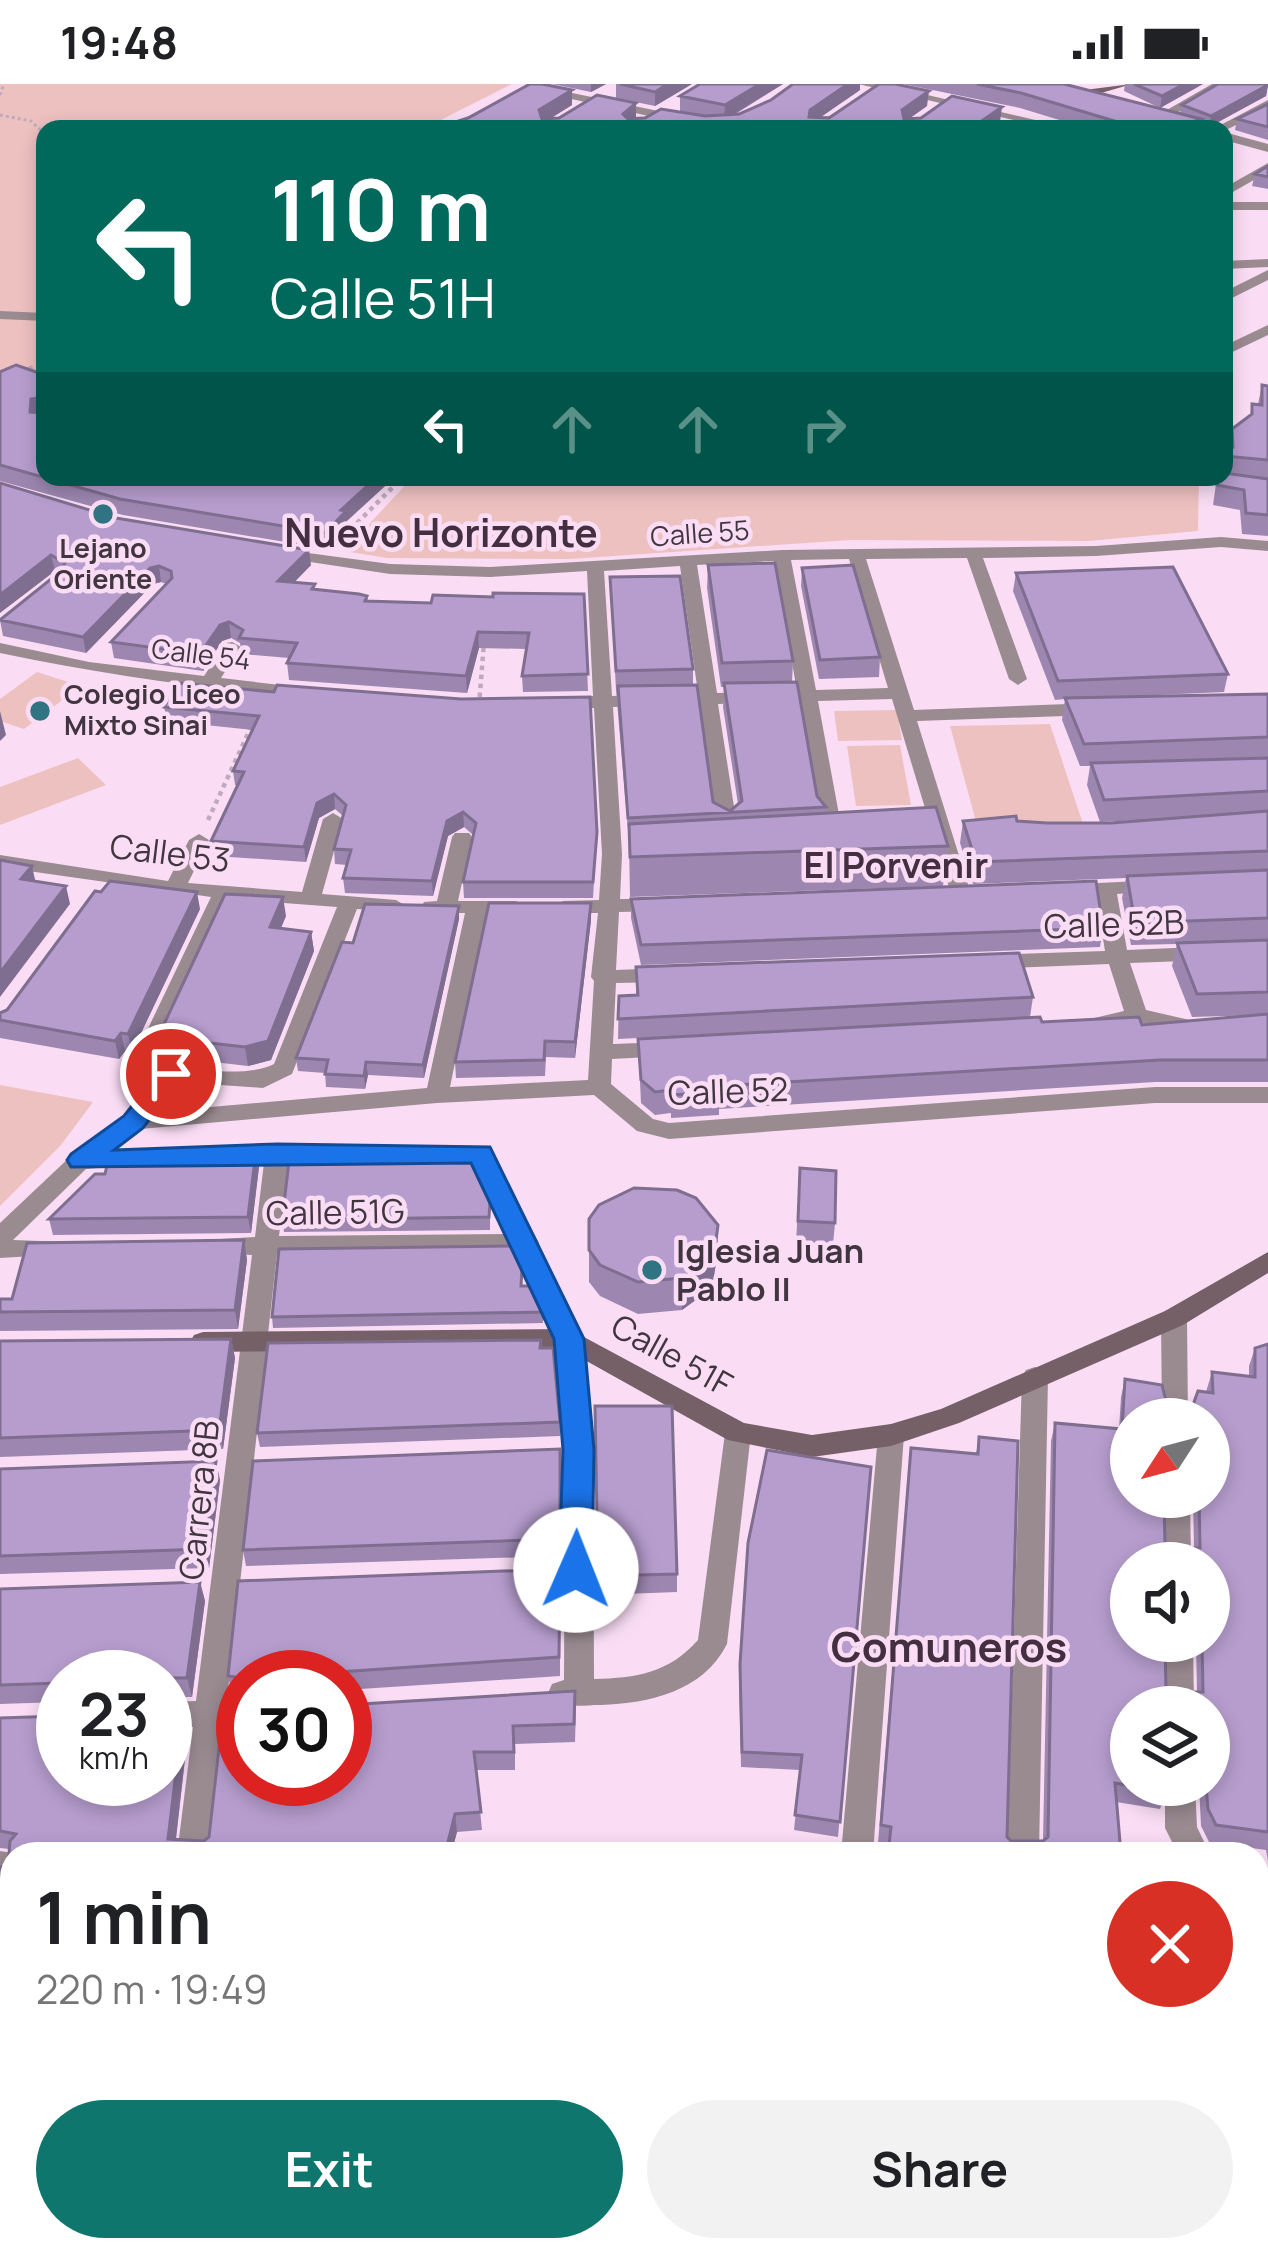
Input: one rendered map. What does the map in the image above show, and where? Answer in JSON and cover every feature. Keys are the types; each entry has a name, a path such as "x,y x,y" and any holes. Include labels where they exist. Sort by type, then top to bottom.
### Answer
{"street":[{"path":"935,104 955,84"},
{"path":"1012,84 1096,91 1126,84"},
{"path":"1050,84 1115,106"},
{"path":"1160,118 1221,84"},
{"path":"535,86 682,120"},
{"path":"864,91 879,87 935,104 950,101 1036,120"},
{"path":"1020,120 1074,89"},
{"path":"579,110 609,92"},
{"path":"649,120 675,104"},
{"path":"1233,125 1268,104"},
{"path":"1137,112 1166,120"},
{"path":"1233,136 1268,148"},
{"path":"1233,187 1268,166"},
{"path":"1233,206 1268,206"},
{"path":"1233,265 1268,263"},
{"path":"1233,293 1268,274"},
{"path":"0,315 36,317"},
{"path":"1233,347 1268,329"},
{"name":"Calle 55","path":"261,550 390,569 490,572 782,555 1096,551 1221,542 1268,545"},
{"path":"973,552 1018,679"},
{"path":"782,555 830,820"},
{"path":"857,556 909,716 932,835 961,894"},
{"path":"688,562 728,836 706,848"},
{"path":"134,1122 436,1095 599,1087 612,854 595,567"},
{"path":"208,684 232,647"},
{"name":"Calle 54","path":"0,649 97,660 208,684 337,696"},
{"path":"540,703 902,693"},
{"path":"909,716 1116,708"},
{"path":"310,901 334,819"},
{"path":"446,908 462,837"},
{"path":"175,888 199,840"},
{"path":"612,854 636,853"},
{"name":"Calle 53","path":"0,861 97,888 175,888 348,904 446,908 680,904"},
{"path":"1033,891 1175,885"},
{"path":"1105,887 1117,956 1137,1015"},
{"path":"223,893 142,1064 171,1074 276,1077 284,1069 348,904"},
{"path":"938,895 985,893"},
{"path":"436,1095 477,906"},
{"name":"Calle 52B","path":"953,963 1268,951"},
{"path":"602,977 696,974"},
{"path":"1067,1027 1137,1015 1196,1029 1232,1028"},
{"path":"598,1052 692,1047"},
{"path":"0,1238 80,1160 134,1122 171,1074"},
{"name":"Calle 52","path":"599,1087 645,1124 669,1131 1155,1095 1268,1095"},
{"name":"Carrera 8B","path":"195,1842 227,1584 236,1465 277,1153"},
{"path":"211,1155 481,1154 569,1339 564,1571 579,1693"},
{"path":"80,1160 167,1157"},
{"name":"Calle 51G","path":"177,1247 527,1243"},
{"path":"0,1249 88,1248"},
{"name":"Calle 51F","path":"186,1342 569,1339 738,1433 812,1446 891,1435 950,1416 1174,1318 1268,1261"},
{"path":"1174,1318 1175,1398"},
{"path":"1023,1842 1036,1378"},
{"path":"532,1695 658,1687 695,1668 712,1644 738,1433"},
{"path":"857,1842 891,1435"},
{"path":"192,1714 216,1714"},
{"path":"1180,1806 1180,1828 1188,1842"}],"path":[{"path":"0,95 4,84"},
{"path":"0,115 36,126"},
{"path":"13,375 36,366"},
{"path":"321,560 394,486"},
{"path":"476,726 484,638"},
{"path":"199,840 267,691"}],"shaded area":[{"path":"0,84 512,84 441,120 36,120 36,381 0,375"},
{"path":"405,486 1199,486 1198,531 1089,541 850,540 570,559 387,558 344,551"},
{"path":"37,672 81,686 24,729 0,721 0,699"},
{"path":"897,710 902,740 838,741 834,711"},
{"path":"1050,724 1084,827 978,829 950,726"},
{"path":"900,745 911,805 856,806 847,746"},
{"path":"78,758 106,785 0,825 0,787"},
{"path":"0,1085 93,1102 61,1145 0,1206"}],"building":[{"path":"530,84 572,90 539,110 542,119 559,118 597,95 636,103 623,114 628,119 645,118 661,109 705,116 739,114 793,84 848,84 810,110 809,117 829,118 879,84 929,91 902,110 904,119 921,118 952,96 1002,107 983,120 462,120"},
{"path":"620,84 668,84 655,92"},
{"path":"700,84 760,84 725,105 680,96"},
{"path":"977,84 1064,84 1201,119 1111,120"},
{"path":"1134,84 1184,84 1162,96"},
{"path":"1218,84 1268,85 1211,116 1182,105"},
{"path":"1268,104 1268,127 1237,119"},
{"path":"16,365 36,372 36,398 31,399 30,412 36,412 36,475 0,465 0,372"},
{"path":"1262,385 1268,386 1268,460 1233,457 1233,428 1252,414 1252,404 1262,405"},
{"path":"1233,474 1268,479 1268,515 1246,513 1244,490 1222,486 1233,486"},
{"path":"0,483 116,518 309,550 278,581 359,594 367,596 365,601 431,603 433,595 584,594 588,674 522,676 529,633 478,632 466,676 287,663 297,643 239,638 243,630 229,622 220,625 200,654 111,642 172,578 171,571 159,566 150,568 83,637 0,620 65,563 51,555 0,595"},
{"path":"74,486 367,486 325,533 120,499"},
{"path":"775,563 793,661 722,663 708,565"},
{"path":"853,565 880,657 820,660 802,568"},
{"path":"1173,567 1228,674 1058,681 1016,573"},
{"path":"680,576 693,669 616,671 610,577"},
{"path":"797,682 817,796 826,807 628,818 618,686 697,685 713,802 730,811 742,801 724,683"},
{"path":"178,683 461,699 590,697 597,832 593,882 463,882 476,823 463,812 447,821 432,881 343,878 351,850 334,849 346,805 334,794 317,803 304,847 211,841 244,772 233,771 259,716 164,707"},
{"path":"1268,694 1268,737 1084,744 1065,698"},
{"path":"1268,758 1268,791 1104,800 1091,763"},
{"path":"936,807 948,846 630,857 629,824"},
{"path":"1268,811 1268,851 976,862 963,821 1016,816 1017,821 1111,823"},
{"path":"0,860 32,866 21,879 66,886 0,973"},
{"path":"1268,870 1268,918 1135,923 1127,876"},
{"path":"110,881 197,892 128,1034 121,1033 115,1041 0,1020 0,1013 7,1010 95,891 101,892"},
{"path":"1096,881 1103,928 641,945 631,899"},
{"path":"225,894 283,897 270,927 311,932 268,1041 245,1047 158,1037"},
{"path":"489,903 591,903 575,1042 545,1041 544,1060 455,1062"},
{"path":"365,904 459,906 423,1065 366,1062 364,1076 325,1074 328,1060 296,1058 342,942 353,943"},
{"path":"1268,940 1268,992 1197,994 1177,943"},
{"path":"1019,953 1033,997 618,1019 619,996 638,995 636,967"},
{"path":"1268,1014 1268,1060 1160,1060 719,1086 719,1092 671,1095 671,1090 655,1092 641,1080 638,1039 1040,1017 1042,1022 1139,1017 1142,1025"},
{"path":"256,1151 248,1217 49,1219 95,1174 105,1174 109,1157"},
{"path":"290,1153 464,1154 471,1157 490,1201 489,1217 282,1220"},
{"path":"800,1168 836,1171 835,1223 798,1221"},
{"path":"634,1188 677,1190 696,1198 718,1225 714,1256 682,1278 638,1282 600,1265 589,1250 589,1219 599,1205"},
{"path":"244,1240 235,1310 0,1312 0,1299 12,1299 27,1243"},
{"path":"512,1246 522,1268 521,1286 531,1286 543,1312 272,1317 279,1249"},
{"path":"231,1339 219,1430 0,1438 0,1341"},
{"path":"541,1340 540,1348 553,1348 560,1422 257,1433 268,1343"},
{"path":"1268,1344 1268,1832 1216,1825 1208,1809 1230,1806 1230,1686 1203,1686 1202,1662 1230,1662 1230,1542 1200,1542 1199,1518 1230,1518 1230,1398 1196,1398 1198,1391 1213,1393 1212,1372 1255,1377 1255,1348"},
{"path":"1125,1379 1162,1385 1165,1398 1124,1398"},
{"path":"595,1406 672,1406 677,1574 598,1576"},
{"path":"1055,1423 1110,1428 1110,1518 1164,1518 1165,1542 1110,1542 1110,1662 1165,1662 1166,1686 1110,1686 1110,1806 1117,1806 1120,1842 889,1842 891,1827 881,1825 911,1448 978,1454 979,1437 1018,1441 1007,1837 1043,1841 1048,1837"},
{"path":"560,1449 560,1539 243,1550 253,1461"},
{"path":"767,1450 871,1467 840,1822 795,1815 802,1755 742,1752 740,1664 748,1543"},
{"path":"216,1461 205,1549 0,1556 0,1469"},
{"path":"560,1569 559,1657 372,1670 372,1650 231,1650 238,1581"},
{"path":"200,1582 191,1650 36,1650 36,1684 0,1685 0,1589"},
{"path":"575,1691 574,1724 513,1726 514,1752 474,1752 481,1812 455,1814 448,1842 10,1842 16,1834 0,1831 0,1718 36,1717 36,1806 172,1806 168,1839 204,1841 209,1837 216,1774 216,1806 372,1806 372,1703"}],"place":[{"name":"Lejano Oriente","path":"103,514"},
{"name":"Colegio Liceo Mixto Sinai","path":"40,711"},
{"name":"Iglesia Juan Pablo II","path":"652,1270"}],"district":[{"name":"Nuevo Horizonte","path":"441,533"},
{"name":"El Porvenir","path":"896,865"},
{"name":"Comuneros","path":"949,1647"}],"route":[{"path":"171,1074 134,1122 80,1160 277,1153 481,1154 569,1339 579,1450 576,1570"}]}
